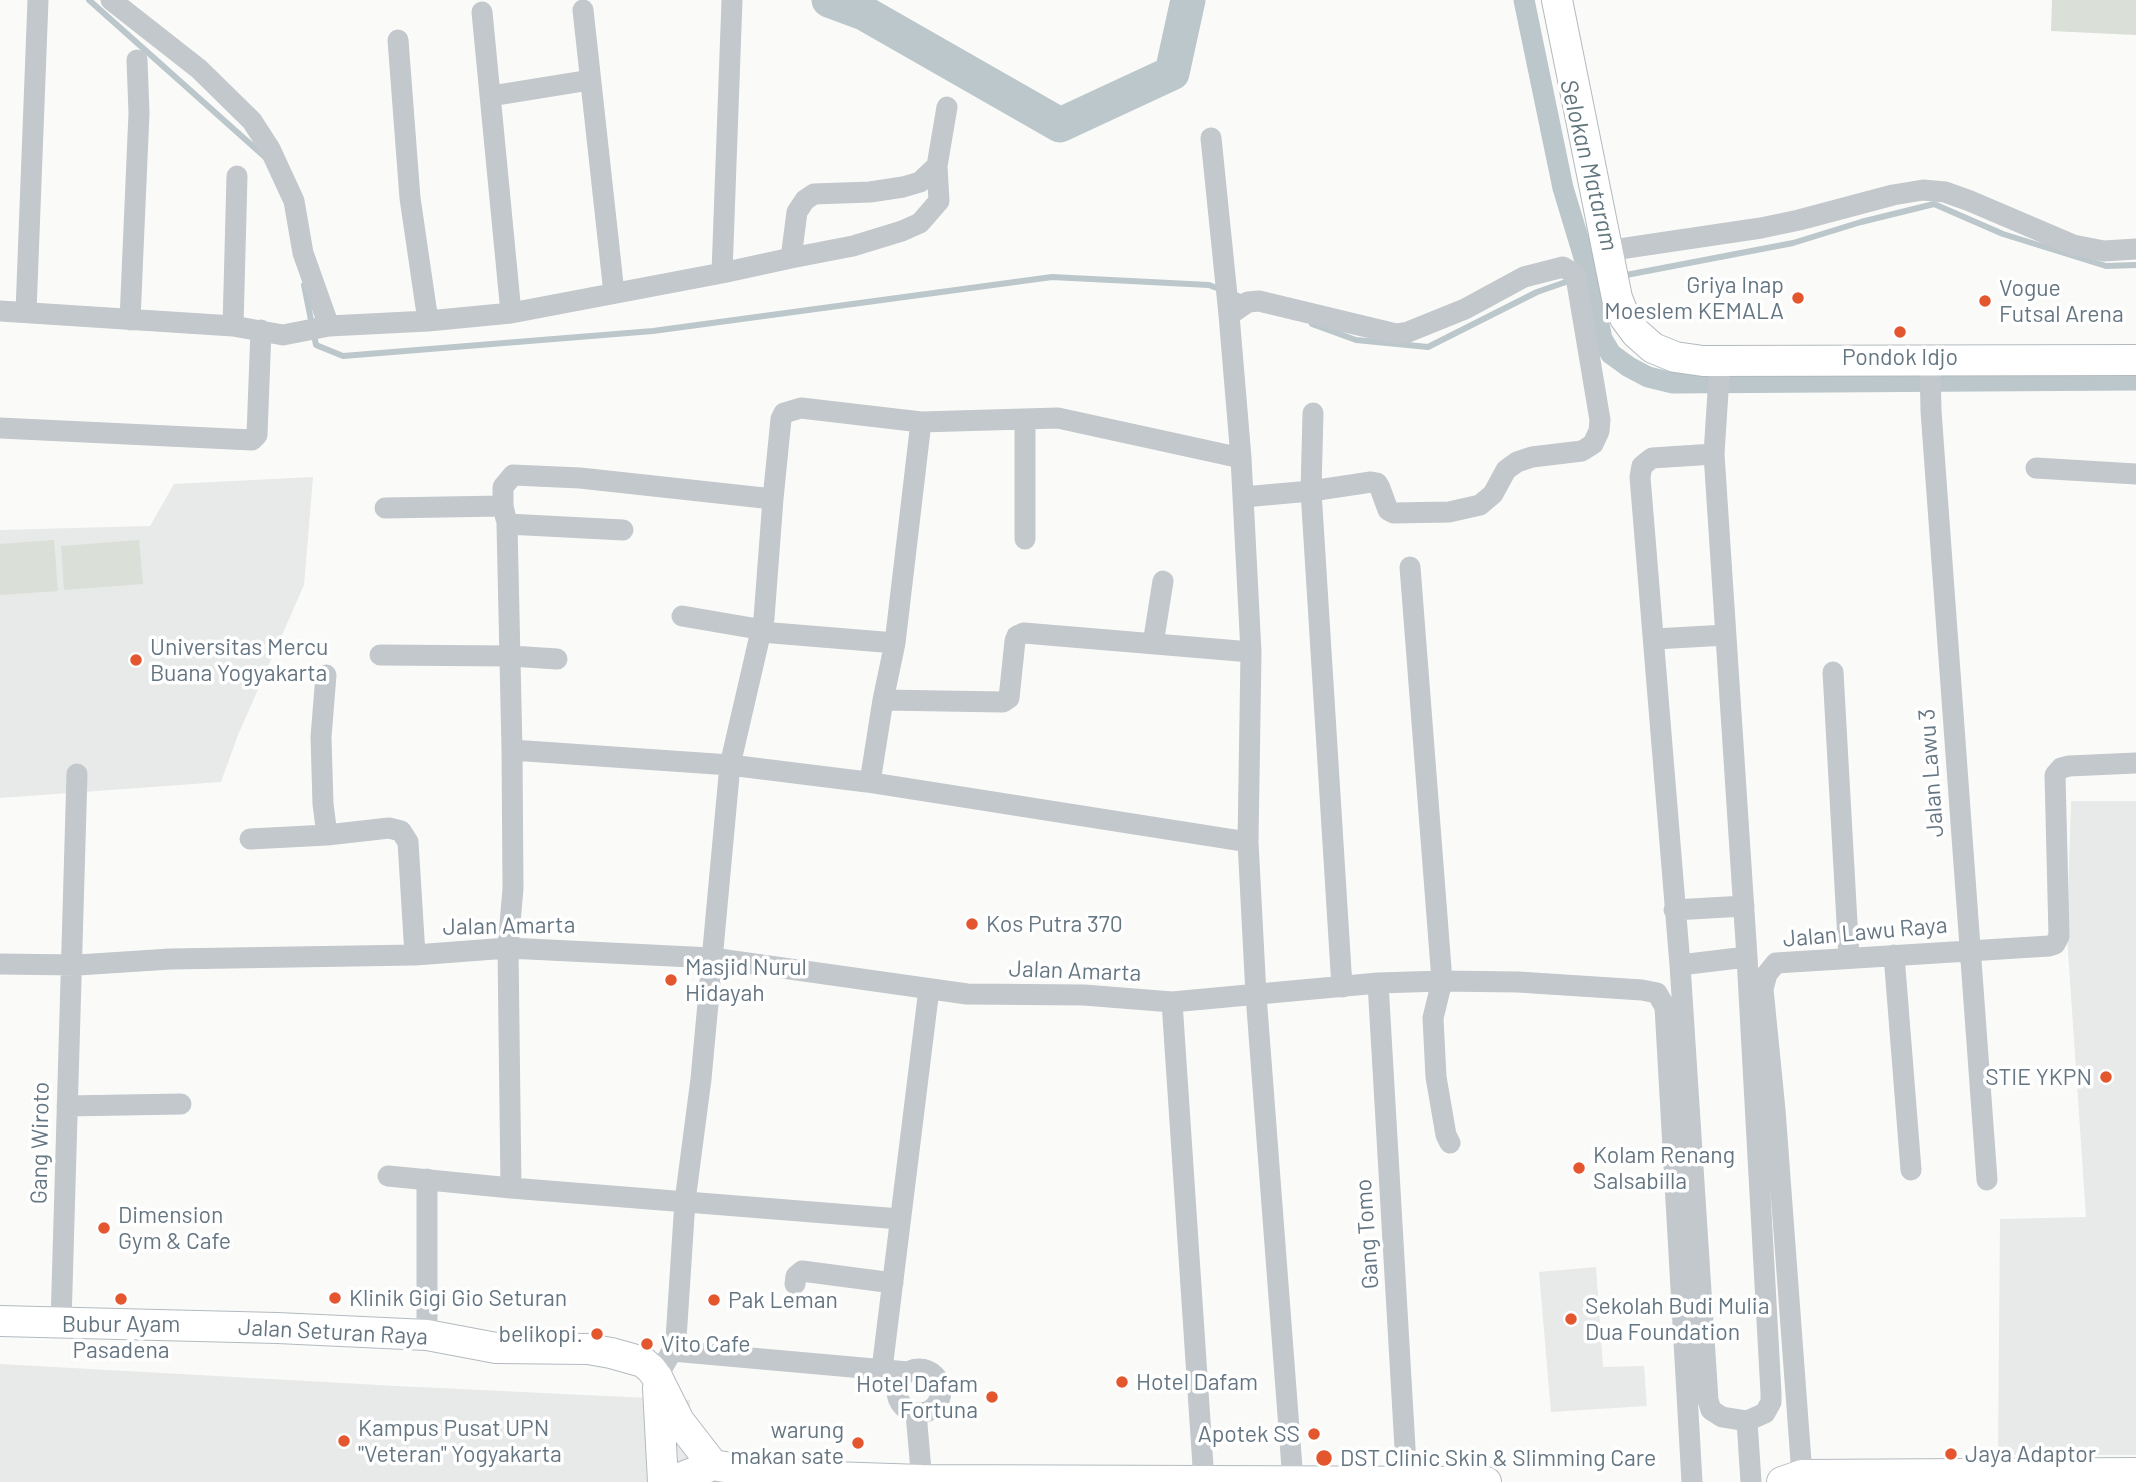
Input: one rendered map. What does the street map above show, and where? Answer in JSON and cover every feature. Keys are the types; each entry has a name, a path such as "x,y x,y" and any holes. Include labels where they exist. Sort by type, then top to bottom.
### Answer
{"main road":[{"path":"1559,10 1603,287 1636,333 1653,348 1675,357 1719,368 1930,367 2136,360"},
{"name":"Jalan Seturan Raya","path":"0,1321 427,1335 496,1348 587,1349 611,1353 643,1362 657,1377 679,1422 713,1465"},
{"path":"657,1377 663,1482"},
{"path":"670,1482 713,1465 831,1480 1486,1482"},
{"path":"1792,1478 2136,1473"}],"street":[{"path":"26,312 38,0"},
{"path":"111,0 199,69 252,121 270,149 294,201 319,329"},
{"path":"722,273 732,0"},
{"path":"583,10 614,293"},
{"path":"482,12 511,313"},
{"path":"398,40 410,198 428,321"},
{"path":"130,320 139,113 136,60"},
{"path":"491,96 590,80"},
{"path":"0,312 233,326 283,335 319,329 511,313 853,246 920,223 939,201 937,166 947,107"},
{"path":"1211,138 1241,458 1251,652 1248,842 1256,995 1293,1481"},
{"path":"792,258 797,212 804,200 814,194 870,192 903,187 920,182 937,166"},
{"path":"233,326 237,176"},
{"path":"1228,306 1259,301 1396,334 1408,332 1465,309 1524,277 1563,267 1576,277 1603,287 1787,223 1893,195 1923,190 1945,192 1970,201 2073,246 2104,251 2136,249"},
{"path":"1243,497 1371,482 1377,483 1388,510 1401,513 1449,512 1480,505 1493,494 1506,470 1517,462 1532,457 1582,451 1592,444 1599,431 1603,287"},
{"path":"0,428 252,440 257,435 261,330"},
{"name":"Jalan Lawu 3","path":"1930,367 1930,398 1987,1180"},
{"path":"1714,454 1652,458 1642,466 1640,477 1680,965 1708,1400 1711,1410 1722,1417 1747,1421 1765,1413 1771,1402 1771,1393 1744,906 1714,454 1719,368"},
{"path":"657,1377 673,1351 676,1339 685,1201 701,1079 730,765 764,618 773,499 781,419 784,413 802,408 921,422 1058,418 1241,458"},
{"path":"1313,413 1311,491 1342,987"},
{"path":"1025,419 1025,538"},
{"path":"870,782 895,643 921,422"},
{"path":"2036,468 2136,474"},
{"path":"511,1188 508,948 513,888 511,656 503,487 513,475 580,478 773,499"},
{"path":"385,508 505,515 623,530"},
{"path":"1410,567 1442,981 1433,1018 1436,1077 1441,1115 1450,1143"},
{"path":"1153,644 1163,581"},
{"path":"682,616 752,628 761,632 895,643"},
{"path":"883,700 1003,702 1009,698 1017,636 1024,633 1251,652"},
{"path":"1655,639 1726,635"},
{"path":"380,655 557,659"},
{"path":"1833,672 1849,958"},
{"path":"326,675 321,737 327,835"},
{"path":"512,750 730,765 870,782 1248,842"},
{"name":"Jalan Lawu Raya","path":"1792,1478 1775,1110 1763,989 1767,974 1776,963 2055,944 2059,936 2056,775 2061,768 2069,766 2136,763"},
{"name":"Gang Wiroto","path":"61,1323 76,774"},
{"path":"250,839 389,828 401,831 408,842 415,955"},
{"path":"1674,910 1744,906"},
{"name":"Jalan Amarta","path":"0,964 69,965 170,958 415,955 508,948 712,958 967,994 1084,995 1172,1002 1442,981 1518,982 1657,993 1665,1007 1692,1482"},
{"path":"1894,955 1911,1170"},
{"path":"1680,965 1747,957"},
{"name":"Gang Tomo","path":"1378,984 1407,1482"},
{"path":"882,1369 929,989"},
{"path":"1172,1002 1203,1481"},
{"path":"67,1106 181,1104"},
{"path":"388,1176 901,1219"},
{"path":"427,1179 427,1335"},
{"path":"795,1284 796,1276 802,1271 893,1283"},
{"path":"673,1351 908,1372"},
{"path":"915,1369 929,1372 935,1377 941,1390 936,1405 924,1413 916,1413 904,1408 897,1396 899,1382 915,1369"},
{"path":"916,1413 922,1481"},
{"path":"1747,1421 1751,1482"}],"shaded area":[{"path":"2052,0 2136,0 2136,35 2051,31"},
{"name":"Universitas Mercu Buana Yogyakarta","path":"313,477 304,585 238,735 221,782 0,798 0,530 150,526 174,484"},
{"path":"54,540 58,591 0,595 0,544"},
{"path":"139,540 143,584 64,590 61,546"},
{"name":"STIE YKPN","path":"2071,801 2136,801 2136,1455 1998,1455 2000,1219 2086,1217 2067,937"},
{"name":"Sekolah Budi Mulia Dua Foundation","path":"1596,1267 1603,1367 1644,1366 1647,1406 1551,1412 1539,1272"},
{"name":"Kampus Pusat UPN \"Veteran\" Yogyakarta","path":"0,1364 690,1400 687,1482 0,1482"}],"waterway":[{"path":"89,0 265,157"},
{"path":"829,0 864,13 1060,125 1172,73 1188,0"},
{"name":"Selokan Mataram","path":"1524,0 1563,188 1589,274 1602,339 1611,354 1629,367 1648,377 1673,383 2136,380"},
{"path":"1621,276 1793,243 1861,222 1934,204 2003,234 2106,266 2136,265"},
{"path":"1312,324 1356,340 1428,347 1537,292 1589,274 1603,275"},
{"path":"304,285 316,345 343,356 653,331 1052,277 1209,285 1246,299"}],"place":[{"name":"Griya Inap Moeslem KEMALA","path":"1798,298"},
{"name":"Vogue Futsal Arena","path":"1985,301"},
{"name":"Pondok Idjo","path":"1900,332"},
{"name":"Universitas Mercu Buana Yogyakarta","path":"136,660"},
{"name":"Kos Putra 370","path":"972,924"},
{"name":"Masjid Nurul Hidayah","path":"671,980"},
{"name":"STIE YKPN","path":"2106,1077"},
{"name":"Kolam Renang Salsabilla","path":"1579,1168"},
{"name":"Dimension Gym & Cafe","path":"104,1228"},
{"name":"Klinik Gigi Gio Seturan","path":"335,1298"},
{"name":"Bubur Ayam Pasadena","path":"121,1299"},
{"name":"Pak Leman","path":"714,1300"},
{"name":"Sekolah Budi Mulia Dua Foundation","path":"1571,1319"},
{"name":"belikopi.","path":"597,1334"},
{"name":"Vito Cafe","path":"647,1344"},
{"name":"Hotel Dafam","path":"1122,1382"},
{"name":"Hotel Dafam Fortuna","path":"992,1397"},
{"name":"Apotek SS","path":"1314,1434"},
{"name":"Kampus Pusat UPN \"Veteran\" Yogyakarta","path":"344,1441"},
{"name":"warung makan sate","path":"858,1443"},
{"name":"Jaya Adaptor","path":"1951,1454"},
{"name":"DST Clinic Skin & Slimming Care","path":"1324,1458"}]}
